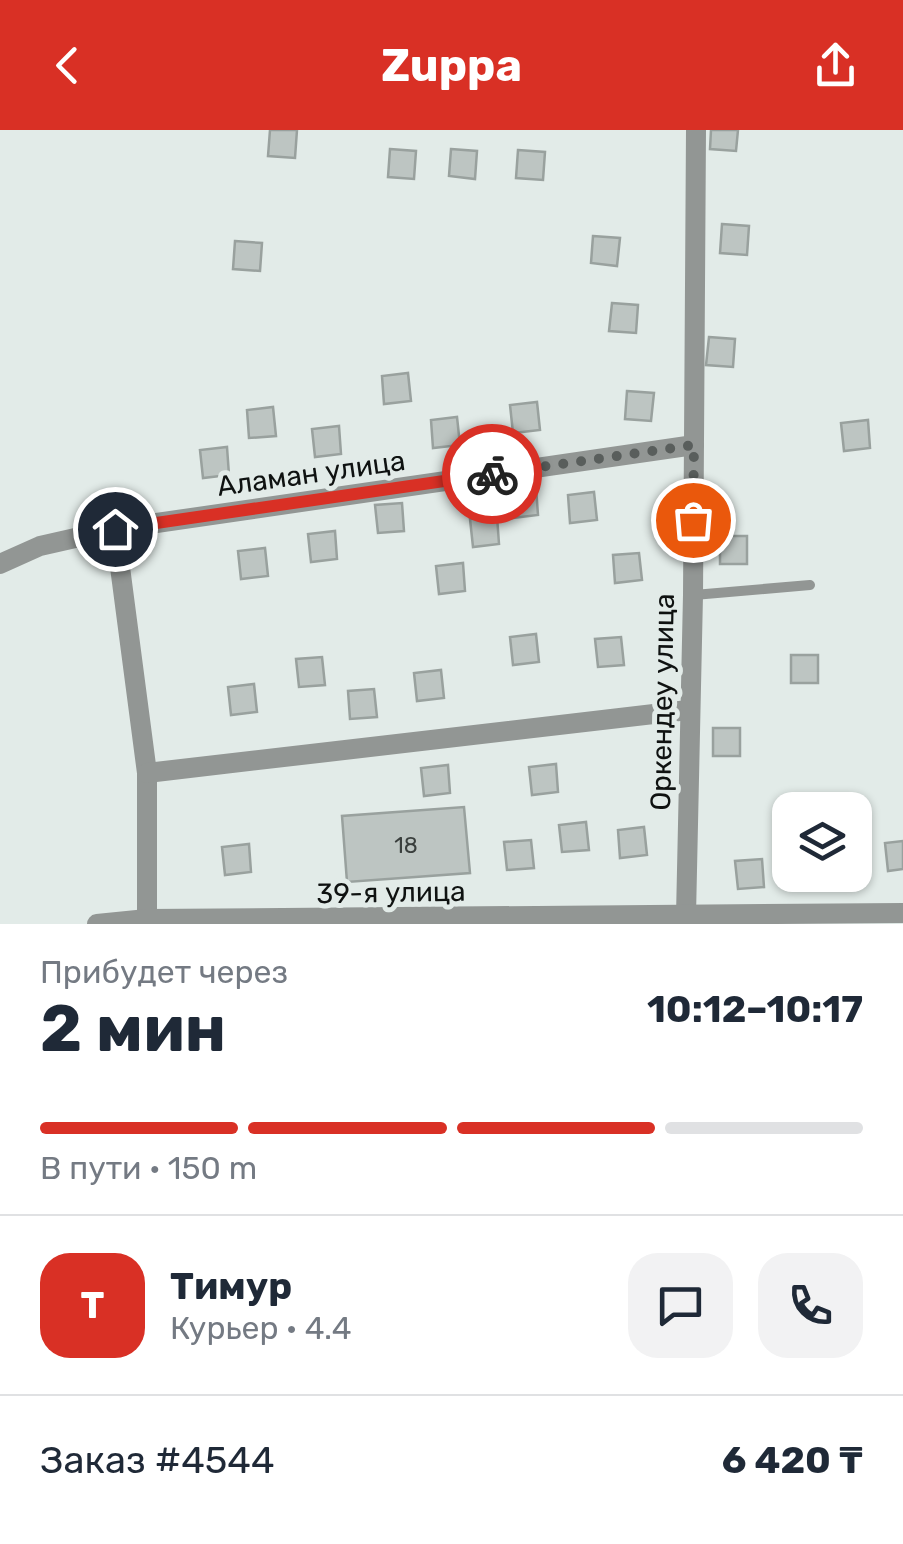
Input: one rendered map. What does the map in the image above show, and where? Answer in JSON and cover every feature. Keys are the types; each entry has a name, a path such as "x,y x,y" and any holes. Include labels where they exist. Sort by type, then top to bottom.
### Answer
{"street":[{"name":"Оркендеу улица","path":"686,916 696,130"},
{"name":"Аламан улица","path":"0,564 40,546 115,529 694,445"},
{"path":"115,529 146,773 147,919"},
{"path":"146,773 688,710"},
{"name":"39-я улица","path":"97,924 147,919 297,922 903,913"}],"lane":[{"path":"693,595 810,585"}],"building":[{"path":"270,130 297,130 295,158 268,156"},
{"path":"711,130 738,130 736,151 710,149"},
{"path":"390,149 416,151 414,179 388,177"},
{"path":"451,149 477,151 475,179 449,176"},
{"path":"518,150 545,152 543,180 516,178"},
{"path":"722,224 749,226 747,255 720,253"},
{"path":"593,236 620,238 617,266 591,263"},
{"path":"235,241 262,243 260,271 233,269"},
{"path":"612,303 638,305 636,333 609,331"},
{"path":"709,337 735,339 733,367 706,365"},
{"path":"408,373 411,401 384,404 382,376"},
{"path":"627,391 654,393 651,421 625,419"},
{"path":"537,402 540,430 513,433 510,405"},
{"path":"273,407 276,436 249,438 247,410"},
{"path":"457,417 460,445 433,448 431,420"},
{"path":"868,420 870,448 844,451 841,423"},
{"path":"339,426 341,454 315,457 312,429"},
{"path":"227,447 229,475 203,478 200,450"},
{"path":"536,487 538,515 512,518 509,490"},
{"path":"594,492 597,520 570,523 568,495"},
{"path":"402,503 404,531 378,533 375,505"},
{"path":"497,516 499,544 473,547 470,519"},
{"path":"335,531 337,559 311,562 308,534"},
{"path":"720,536 747,536 747,564 720,564"},
{"path":"265,548 268,576 241,579 238,551"},
{"path":"639,553 642,580 615,583 613,555"},
{"path":"463,563 465,591 439,594 436,566"},
{"path":"536,634 539,662 513,665 510,637"},
{"path":"621,637 624,665 598,667 595,639"},
{"path":"791,655 818,655 818,683 791,683"},
{"path":"322,657 325,685 299,687 296,659"},
{"path":"441,670 444,698 417,701 414,673"},
{"path":"254,684 257,712 231,715 228,687"},
{"path":"374,689 377,717 350,719 348,691"},
{"path":"713,728 740,728 740,756 713,756"},
{"path":"556,764 558,792 532,795 529,767"},
{"path":"448,765 450,793 424,796 421,768"},
{"path":"464,807 470,873 347,882 342,816"},
{"path":"586,822 589,850 562,852 559,825"},
{"path":"644,827 647,855 620,858 618,830"},
{"path":"531,840 534,868 507,870 504,842"},
{"path":"903,841 903,869 888,871 885,843"},
{"path":"249,844 251,872 225,875 222,847"},
{"path":"762,859 764,887 738,889 735,861"}],"way so far":[{"path":"492,474 694,445 693,520"}],"route":[{"path":"115,529 492,474"}]}
